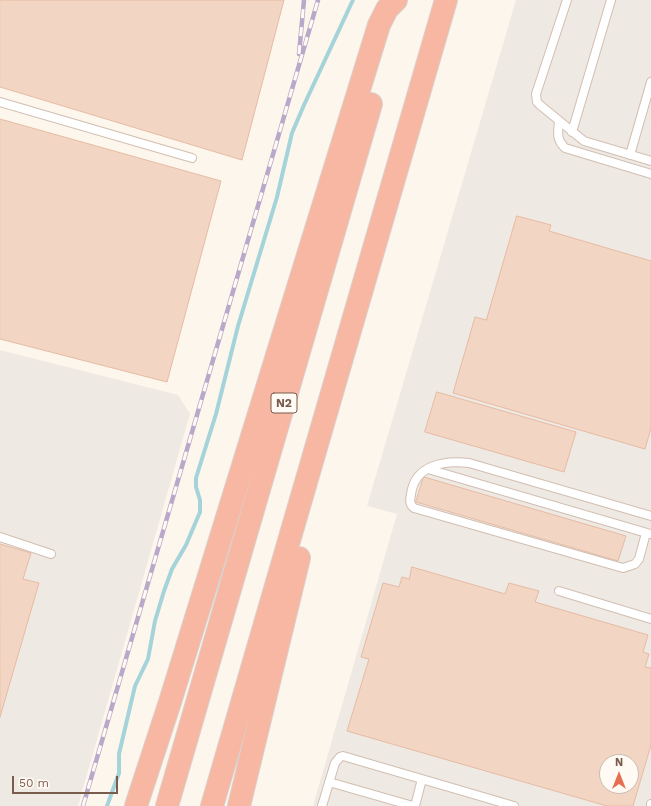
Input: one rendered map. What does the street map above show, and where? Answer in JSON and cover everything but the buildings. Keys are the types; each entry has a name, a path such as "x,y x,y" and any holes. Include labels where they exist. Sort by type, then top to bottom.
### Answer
{"highway":[{"path":"136,806 173,694 379,26 387,10 396,0"},
{"name":"N2","path":"167,806 401,0"},
{"path":"212,806 446,0"},
{"path":"239,806 307,523 340,366"}],"lane":[{"path":"567,0 536,94 537,102 584,141 651,161"},
{"path":"572,132 612,0"},
{"path":"630,155 651,82"},
{"path":"0,102 192,158"},
{"path":"559,121 558,135 560,143 565,148 651,174"},
{"path":"428,469 648,534 639,559 635,564 623,568 420,510 411,506 410,502 412,488 416,478 422,471 442,463 469,463 651,516"},
{"path":"0,537 51,554"},
{"path":"559,590 651,619"},
{"path":"322,806 335,763 340,757 343,756 514,806"},
{"path":"329,782 414,806 422,779"}],"shaded area":[{"path":"516,0 651,0 651,806 313,806 397,514 367,506"},
{"path":"0,350 178,395 190,414 78,806 0,806"}],"waterway":[{"path":"107,806 119,773 119,754 135,686 148,659 155,621 164,591 172,569 186,545 200,512 200,500 196,487 196,478 216,414 238,326 277,197 292,133 353,0"}],"railway":[{"path":"299,54 304,0"},
{"path":"83,806 318,0"}]}
